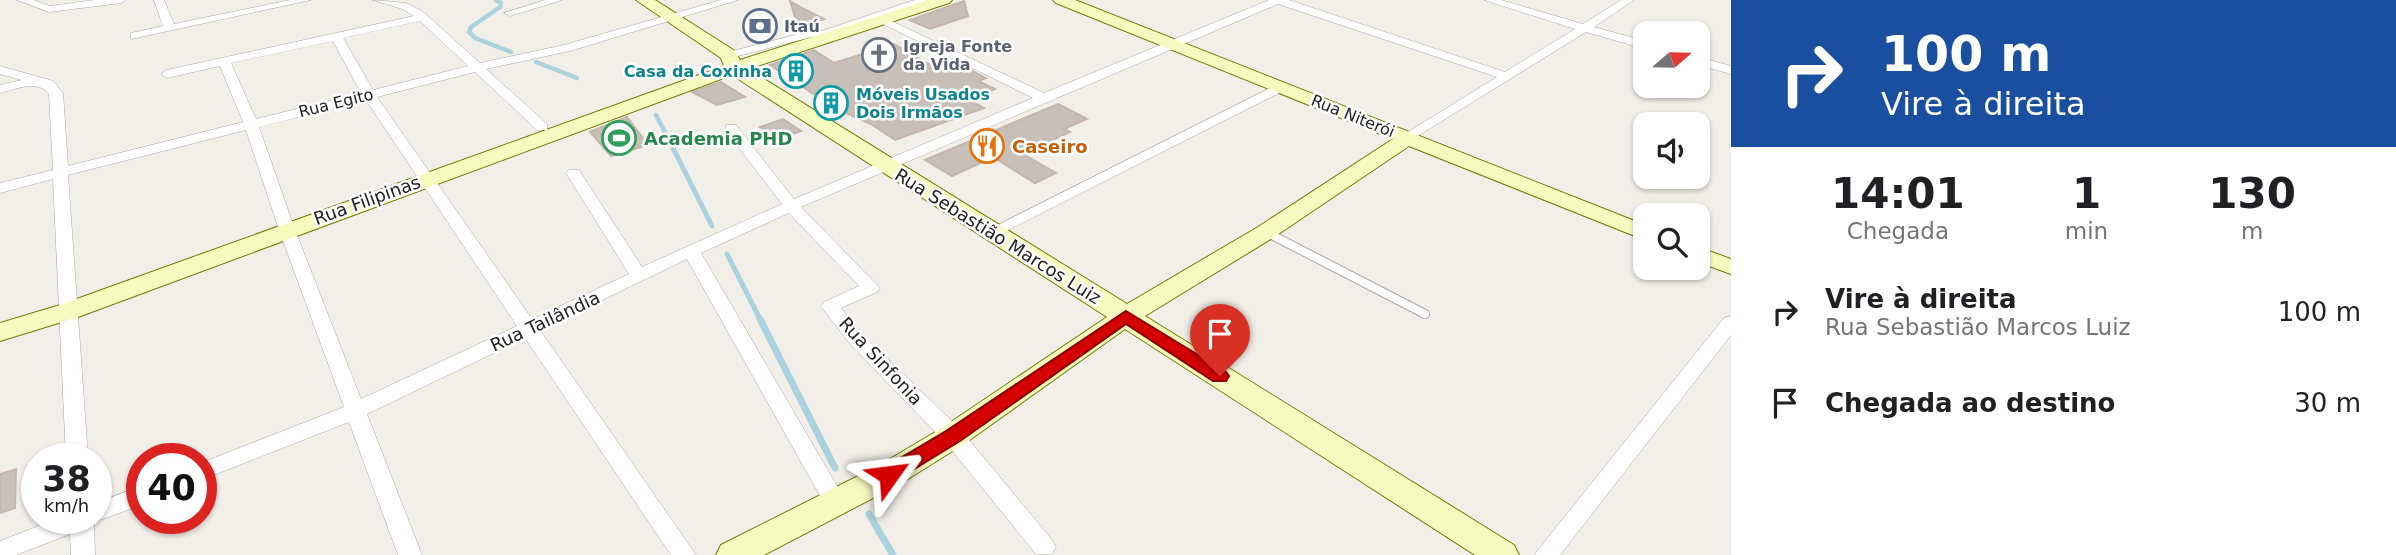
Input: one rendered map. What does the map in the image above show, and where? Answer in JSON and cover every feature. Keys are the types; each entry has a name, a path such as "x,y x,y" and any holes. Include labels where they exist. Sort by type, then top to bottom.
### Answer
{"street":[{"path":"22,0 49,9 121,0"},
{"path":"159,0 170,28"},
{"path":"135,36 306,0"},
{"path":"378,0 406,6 423,17 542,127"},
{"path":"510,13 557,0"},
{"name":"Rua Sebastião Marcos Luiz","path":"644,0 885,164 1502,555"},
{"name":"Rua Egito","path":"0,188 476,68 566,48 733,0"},
{"path":"732,61 900,0"},
{"path":"732,61 883,20 944,0"},
{"name":"Rua Niterói","path":"1061,0 1633,228"},
{"path":"1278,0 1506,76"},
{"name":"Rua Tailândia","path":"217,466 355,411 691,251 885,164 1278,0"},
{"path":"1489,0 1633,42"},
{"path":"733,555 836,503 953,436 1126,316 1266,232 1408,138 1629,0"},
{"path":"167,74 423,17"},
{"path":"883,20 1044,98"},
{"path":"336,36 369,95 684,555"},
{"path":"223,61 251,124 286,230 410,555"},
{"name":"Rua Filipinas","path":"0,332 69,311 732,61"},
{"path":"1710,63 1729,67"},
{"path":"0,70 48,84 56,93 76,443"},
{"path":"0,89 39,81"},
{"path":"992,232 1280,87"},
{"name":"Rua Sinfonia","path":"731,128 791,206 871,288 830,306 863,346 953,436 1044,547"},
{"path":"574,173 639,276"},
{"path":"691,251 836,503"},
{"path":"1710,259 1731,267"},
{"path":"1546,555 1731,323"},
{"path":"0,551 42,534"},
{"path":"83,555 84,534"}],"lane":[{"path":"732,61 924,0"},
{"path":"732,61 838,28"},
{"path":"1266,232 1424,314"}],"building":[{"path":"790,1 824,19 803,26 797,22"},
{"path":"964,1 968,16 930,29 910,20"},
{"path":"894,44 936,68 955,62 986,78 978,81 995,89 969,100 984,108 895,140 871,124 833,107 770,65 814,50 834,63"},
{"path":"721,82 745,97 717,105 692,92"},
{"path":"1058,104 1087,119 1064,129 1070,132 1023,154 1056,173 1035,183 993,157 952,176 925,160"},
{"name":"Academia PHD","path":"627,117 648,145 611,156 590,132"},
{"path":"783,119 801,131 778,139 760,127"},
{"path":"16,469 15,508 0,513 0,474"}],"waterway":[{"path":"496,0 501,3 500,7 471,27 469,32 475,38 511,52"},
{"path":"536,62 577,78"},
{"path":"656,115 669,140"},
{"path":"669,140 712,226"},
{"path":"727,254 761,321"},
{"path":"760,319 835,468"},
{"path":"869,514 893,555"}],"place":[{"name":"Itaú","path":"760,26"},
{"name":"Igreja Fonte da Vida","path":"879,55"},
{"name":"Casa da Coxinha","path":"796,71"},
{"name":"Móveis Usados Dois Irmãos","path":"831,103"},
{"name":"Academia PHD","path":"619,138"},
{"name":"Caseiro","path":"987,146"}],"route":[{"path":"889,475 953,436 1126,316 1220,376"}]}
